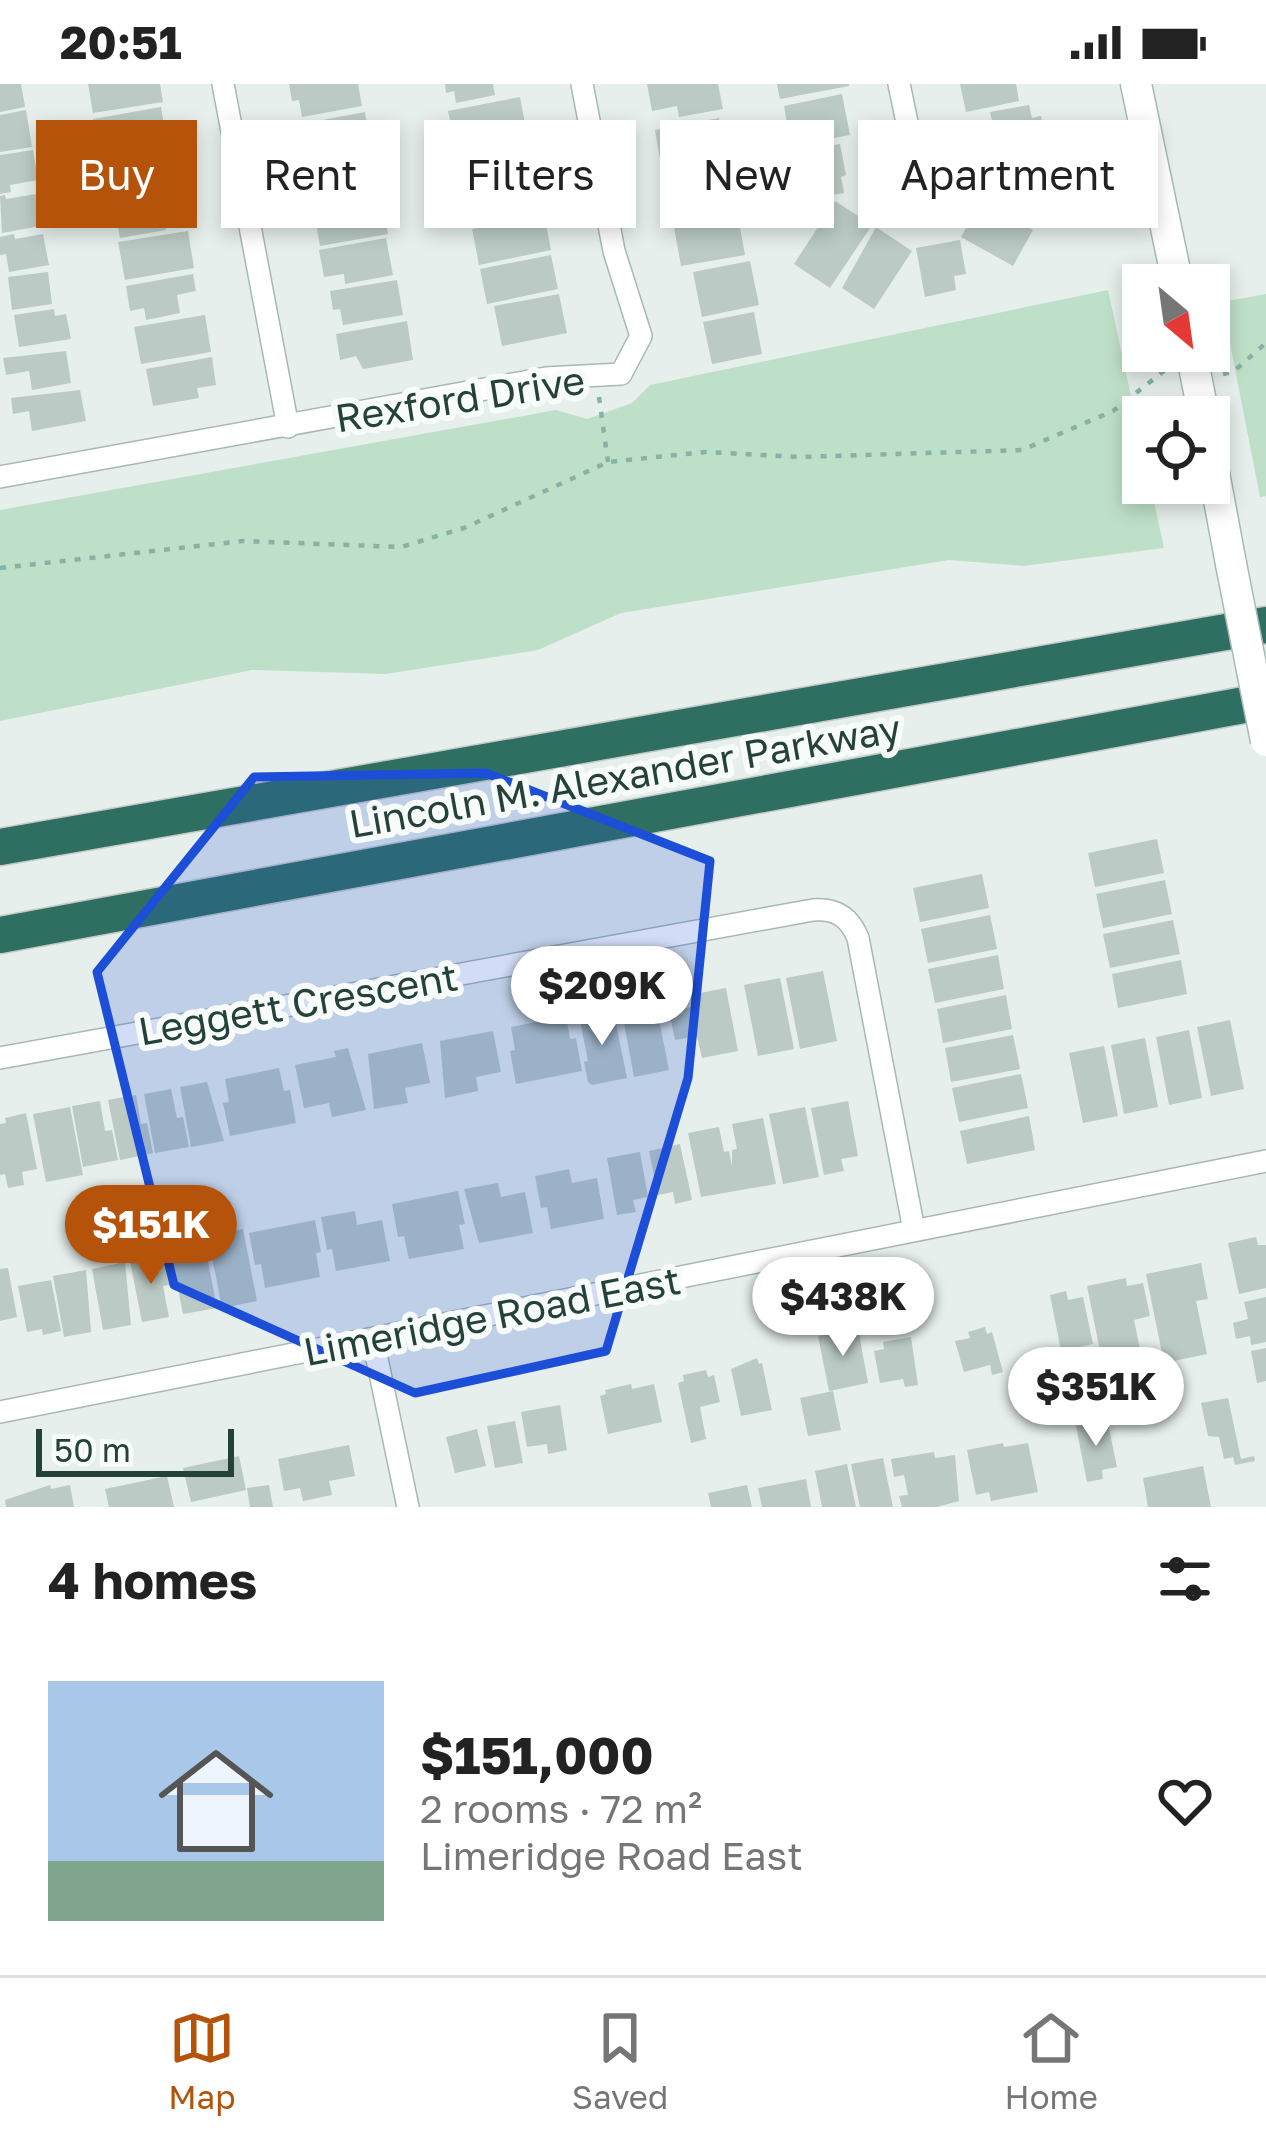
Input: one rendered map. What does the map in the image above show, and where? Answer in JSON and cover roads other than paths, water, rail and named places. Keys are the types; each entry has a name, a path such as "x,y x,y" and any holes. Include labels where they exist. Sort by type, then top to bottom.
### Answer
{"highway":[{"name":"Lincoln M. Alexander Parkway","path":"0,847 1266,625"},
{"name":"Lincoln M. Alexander Parkway","path":"0,935 1266,701"}],"main road":[{"path":"1136,84 1174,264"},
{"path":"1220,504 1266,741"}],"street":[{"path":"223,84 288,427"},
{"name":"Rexford Drive","path":"0,477 546,378 621,374 641,336 614,251 582,84"},
{"path":"899,84 907,120"},
{"name":"Leggett Crescent","path":"0,1058 830,910 850,922 858,938 914,1230"},
{"name":"Limeridge Road East","path":"0,1412 1266,1161"},
{"path":"373,1340 408,1507"}]}
